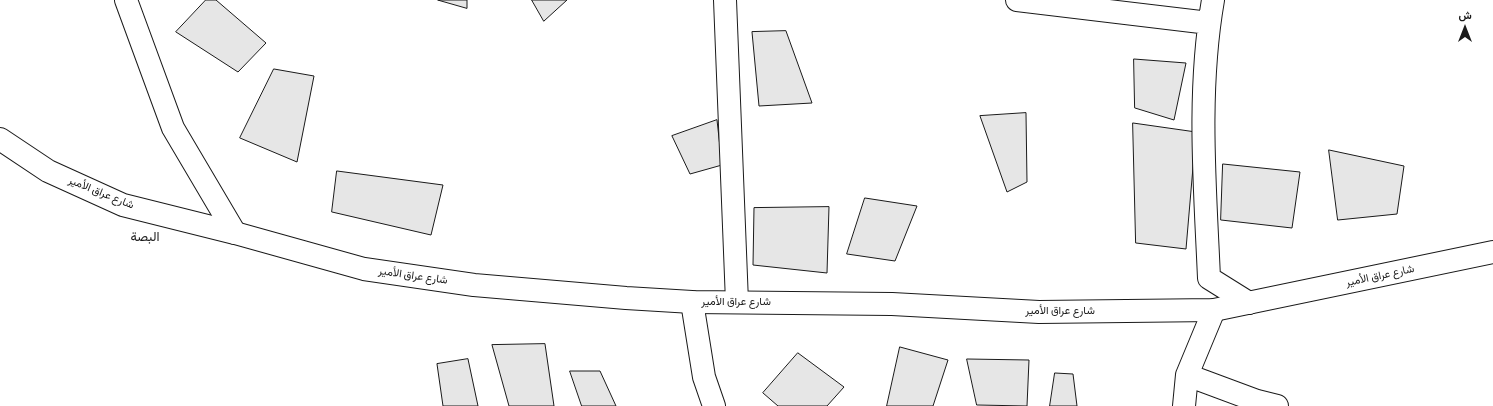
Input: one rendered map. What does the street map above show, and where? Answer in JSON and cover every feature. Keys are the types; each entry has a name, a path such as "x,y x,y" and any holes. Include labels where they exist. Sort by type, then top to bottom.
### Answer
{"main road":[{"path":"126,0 173,128 235,233"},
{"path":"1017,0 1209,23"},
{"path":"1213,0 1209,23 1204,80 1204,140 1209,278 1249,303"},
{"path":"731,1 737,302"},
{"name":"شارع عراق الأمير","path":"0,139 48,171 123,205 372,270 474,285 626,298 692,302 892,304 1039,312 1214,310 1493,252"},
{"path":"692,302 704,377 714,406"},
{"path":"1184,406 1187,375 1214,310"},
{"path":"1187,375 1256,401 1277,406"}],"building":[{"path":"206,0 216,0 266,43 238,72 176,32"},
{"path":"438,0 467,0 467,8"},
{"path":"532,0 567,0 544,21"},
{"path":"786,31 812,103 759,106 752,32"},
{"path":"1134,59 1186,63 1174,120 1135,108"},
{"path":"274,69 314,76 297,162 240,138"},
{"path":"1026,113 1027,182 1007,192 980,116"},
{"path":"717,120 722,165 690,174 672,136"},
{"path":"1133,123 1196,132 1186,249 1136,243"},
{"path":"1329,150 1404,166 1397,214 1338,220"},
{"path":"1223,164 1300,172 1292,228 1221,220"},
{"path":"337,171 443,185 431,235 332,212"},
{"path":"865,198 917,206 895,261 847,254"},
{"path":"829,207 827,273 753,265 754,208"},
{"path":"545,344 554,406 509,406 492,345"},
{"path":"900,347 948,360 933,406 887,406"},
{"path":"798,353 844,387 827,406 778,406 763,393"},
{"path":"468,359 478,406 443,406 437,364"},
{"path":"967,359 1029,360 1027,406 977,405"},
{"path":"570,371 600,371 616,406 582,406"},
{"path":"1055,373 1073,374 1077,406 1050,406"}],"district":[{"name":"البصة","path":"145,238"}]}
